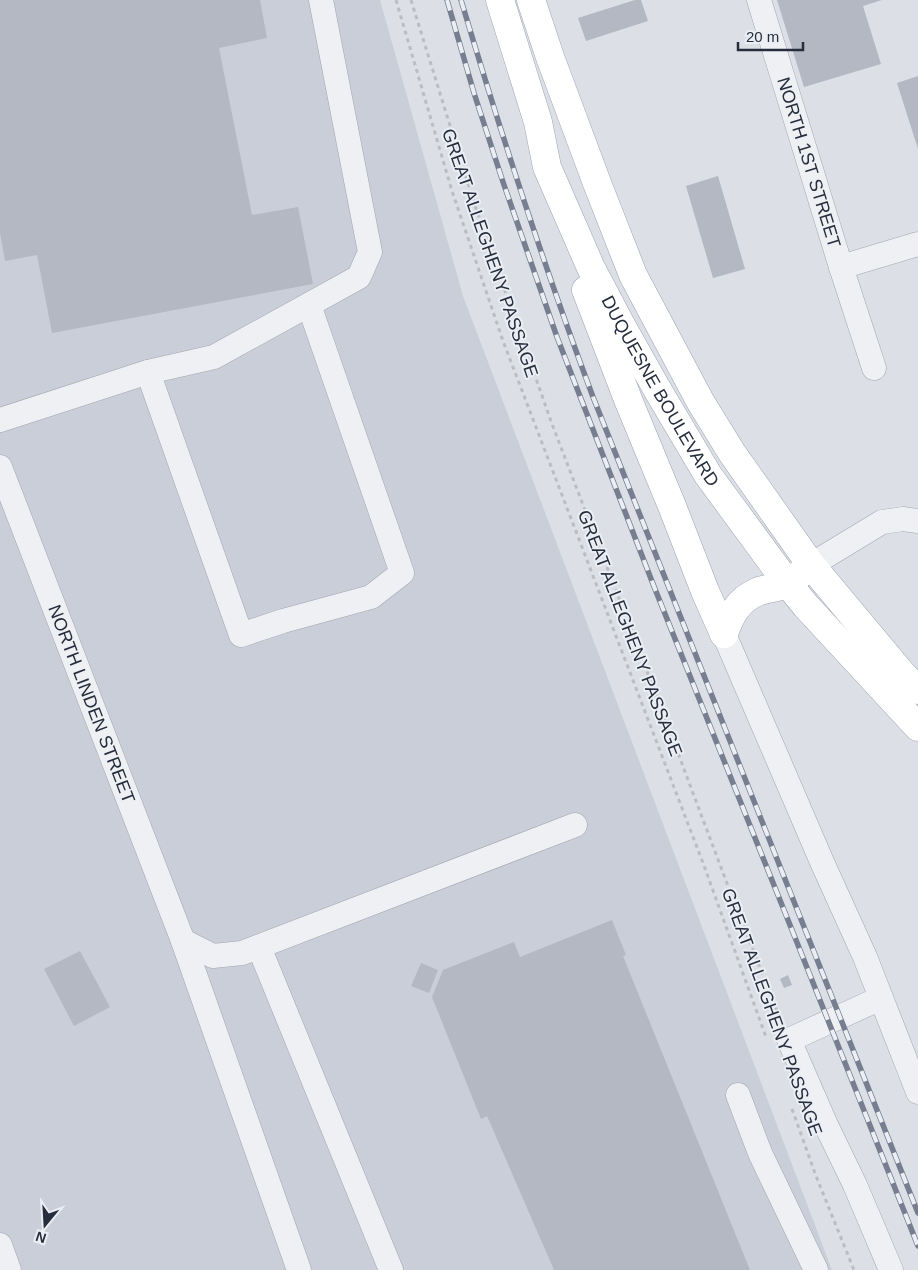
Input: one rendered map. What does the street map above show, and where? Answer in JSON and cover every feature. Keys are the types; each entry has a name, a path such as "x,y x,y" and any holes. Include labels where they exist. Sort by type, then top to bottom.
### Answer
{"main road":[{"name":"DUQUESNE BOULEVARD","path":"500,0 538,122 547,167 591,268 657,389 708,475 788,584 918,727"},
{"name":"DUQUESNE BOULEVARD","path":"531,0 574,122 634,276 700,401 732,453 811,565 902,674 918,690"},
{"path":"574,122 556,137 547,167 593,309 705,591 724,634"},
{"path":"724,634 735,608 745,599 757,592 788,584 811,565"}],"street":[{"path":"0,420 148,372 214,357 359,277 370,252 321,0"},
{"name":"NORTH 1ST STREET","path":"760,0 841,267 874,368"},
{"path":"841,267 918,244"},
{"path":"148,372 241,635 371,597 402,573 309,305"},
{"name":"NORTH LINDEN STREET","path":"2,479 183,941 299,1270"},
{"path":"811,565 882,522 903,519 918,521"},
{"path":"724,634 818,853 866,956 918,1092"},
{"path":"183,941 213,956 242,953 574,825"},
{"path":"259,946 391,1270"},
{"path":"881,998 778,1039 826,1126 855,1185 892,1270"},
{"path":"738,1095 760,1153 816,1270"},
{"path":"0,1245 9,1270"}],"path":[{"name":"GREAT ALLEGHENY PASSAGE","path":"396,0 452,191 503,341 699,854 778,1039"},
{"path":"411,0 475,206 552,424 731,894 778,1039"},
{"name":"GREAT ALLEGHENY PASSAGE","path":"790,1103 816,1176 854,1270"}],"shaded area":[{"path":"0,0 380,0 463,296 832,1270 0,1270"}],"building":[{"path":"0,0 260,0 267,38 219,48 252,215 298,207 313,284 52,333 37,255 5,261 0,233"},
{"path":"635,0 641,0 648,21 586,41 578,18"},
{"path":"777,0 882,0 863,6 881,64 804,87"},
{"path":"918,76 918,149 897,83"},
{"path":"718,176 745,269 713,278 686,186"},
{"path":"612,920 626,955 623,956 750,1270 554,1270 487,1116 481,1119 432,997 443,970 514,942 520,957"},
{"path":"80,951 110,1007 74,1026 44,969"},
{"path":"421,963 438,970 429,993 411,986"},
{"path":"788,975 792,985 784,988 780,979"}],"railway":[{"path":"447,0 474,93 503,182 557,337 655,589 918,1246"},
{"path":"461,0 524,200 557,299 593,397 918,1213"}]}
